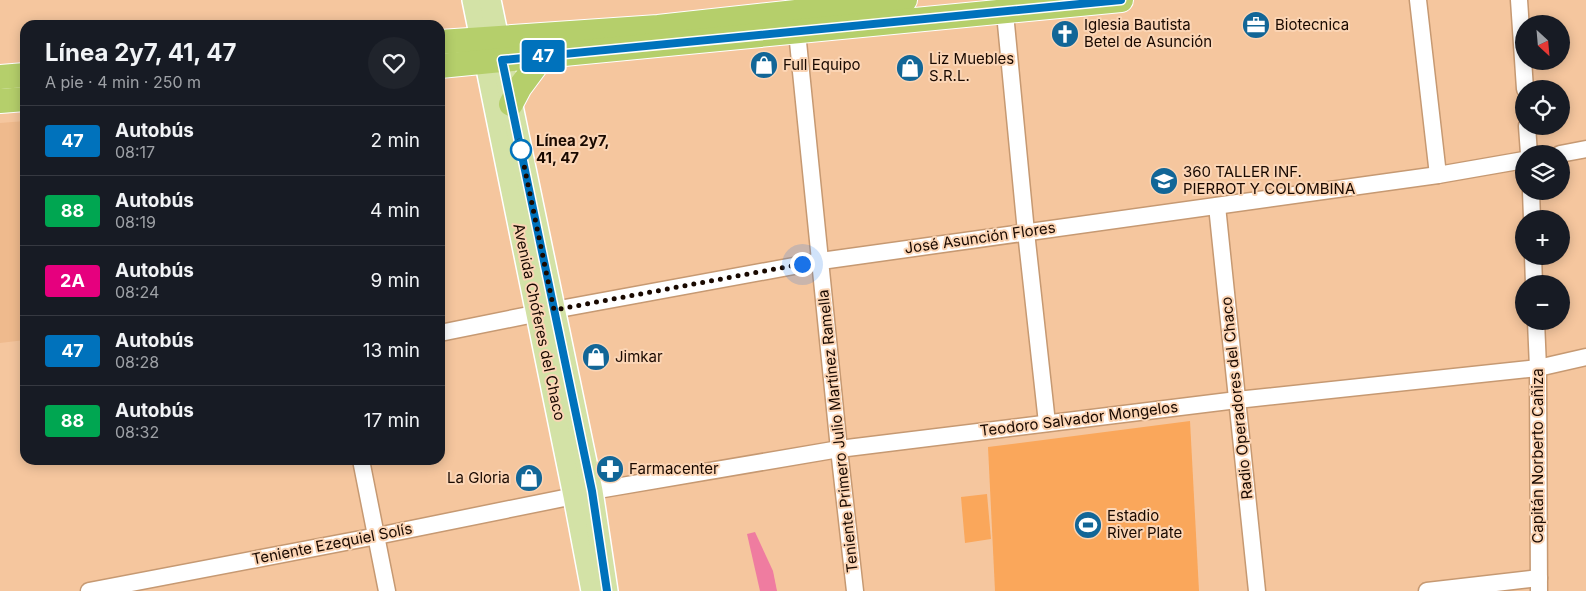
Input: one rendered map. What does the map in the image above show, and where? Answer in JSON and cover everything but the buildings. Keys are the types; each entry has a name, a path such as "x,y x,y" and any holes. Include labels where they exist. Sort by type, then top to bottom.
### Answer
{"highway":[{"path":"445,65 492,51 658,27 777,7 905,0"},
{"path":"445,43 492,51 543,56 796,32 1004,5 1121,0"},
{"path":"512,104 520,88 543,56"},
{"path":"0,77 20,75"},
{"path":"0,101 20,99"}],"main road":[{"path":"473,0 492,51"},
{"path":"490,0 492,51"},
{"name":"Avenida Chóferes del Chaco","path":"492,51 512,104 546,312"},
{"name":"Avenida Chóferes del Chaco","path":"492,51 583,494 607,591"},
{"name":"Avenida Chóferes del Chaco","path":"583,494 592,591"}],"street":[{"path":"1418,0 1438,175"},
{"path":"1520,0 1524,80"},
{"path":"1004,5 1047,424"},
{"name":"Teniente Primero Julio Martínez Ramella","path":"796,32 855,591"},
{"path":"1570,152 1586,149"},
{"name":"José Asunción Flores","path":"445,332 821,261 1438,175 1515,162"},
{"name":"Radio Operadores del Chaco","path":"1217,206 1257,591"},
{"name":"Capitán Norberto Cañiza","path":"1536,330 1538,584"},
{"name":"Teodoro Salvador Mongelos","path":"583,494 839,449 1237,400 1538,368 1586,357"},
{"path":"362,465 387,591"},
{"name":"Teniente Ezequiel Solís","path":"89,591 377,536 583,494"},
{"path":"1427,591 1538,584"}],"shaded area":[{"path":"20,121 20,341 0,343 0,123"},
{"name":"Estadio River Plate","path":"1190,421 1199,591 995,591 988,447"},
{"path":"987,494 991,539 965,543 961,497"},
{"path":"755,532 773,571 777,591 760,591 747,534"}],"bus line":[{"name":"47","path":"607,591 592,491 502,60 1121,0"}],"place":[{"name":"Biotecnica","path":"1256,25"},
{"name":"Iglesia Bautista Betel de Asunción","path":"1065,34"},
{"name":"Full Equipo","path":"764,65"},
{"name":"Liz Muebles S.R.L.","path":"910,68"},
{"name":"Línea 2y7, 41, 47","path":"521,150"},
{"name":"360 TALLER INF. PIERROT Y COLOMBINA","path":"1164,181"},
{"name":"Jimkar","path":"596,357"},
{"name":"Farmacenter","path":"610,469"},
{"name":"La Gloria","path":"529,478"},
{"name":"Estadio River Plate","path":"1088,525"}],"route":[{"path":"521,150 519,141 554,310 802,264"}]}
